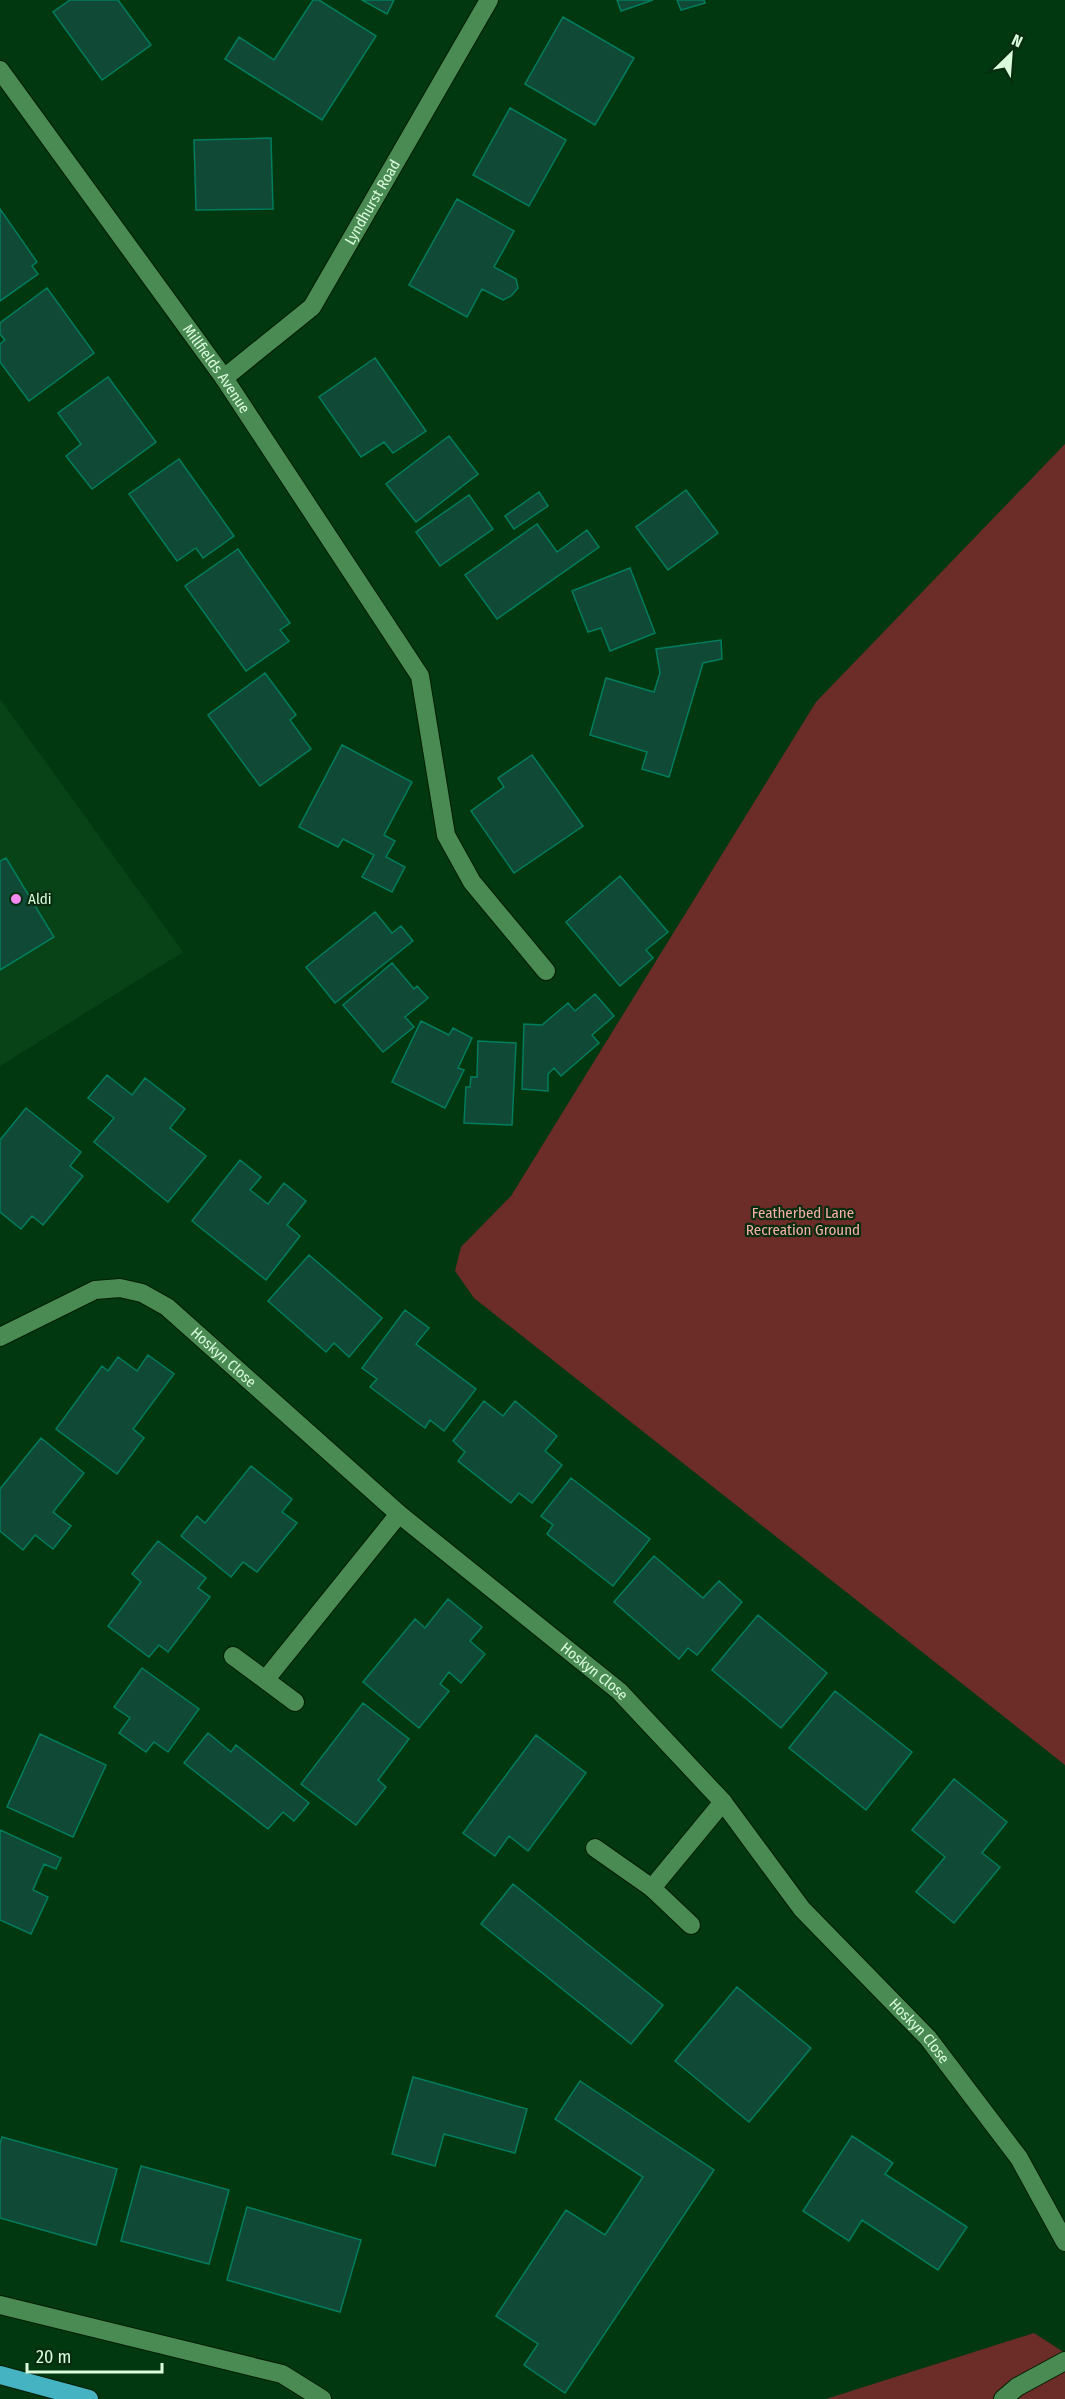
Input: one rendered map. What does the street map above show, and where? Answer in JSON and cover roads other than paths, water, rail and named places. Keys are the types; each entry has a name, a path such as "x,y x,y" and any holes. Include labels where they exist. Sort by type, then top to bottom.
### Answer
{"highway":[{"path":"0,2375 89,2399"}],"street":[{"name":"Lyndhurst Road","path":"224,378 312,307 489,0"},
{"name":"Millfields Avenue","path":"0,70 224,378 420,676 446,835 472,882 546,972"},
{"name":"Hoskyn Close","path":"0,1337 95,1290 120,1288 142,1293 167,1307 399,1514 619,1691 723,1802 802,1909 928,2038 1019,2158 1065,2242"},
{"path":"266,1679 399,1514"},
{"path":"233,1656 295,1702"},
{"path":"652,1888 723,1802"},
{"path":"595,1848 652,1888 691,1925"},
{"path":"0,2305 282,2374 322,2399"},
{"path":"1003,2399 1017,2387 1065,2361"}],"place":[{"name":"Aldi","path":"16,899"}],"park label":[{"name":"Featherbed Lane Recreation Ground","path":"803,1222"}]}
